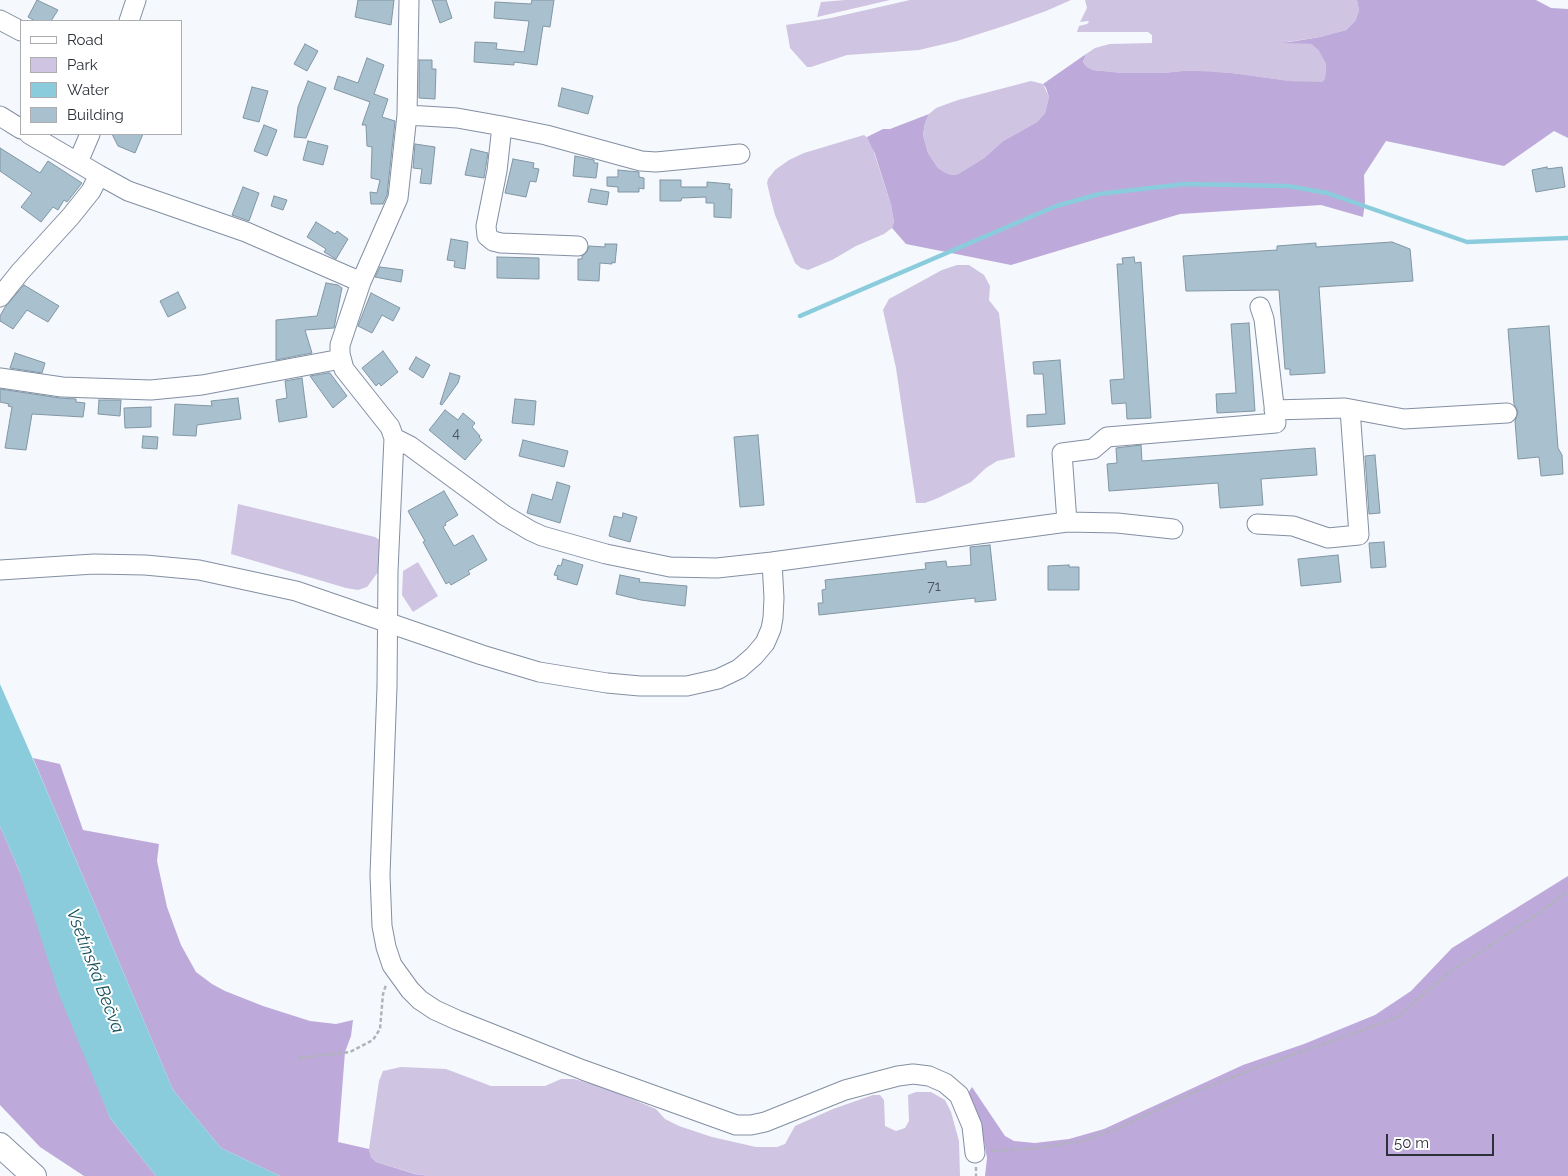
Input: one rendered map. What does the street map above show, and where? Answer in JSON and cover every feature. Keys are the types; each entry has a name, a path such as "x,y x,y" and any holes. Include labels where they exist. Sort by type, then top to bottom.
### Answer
{"main road":[{"path":"0,1145 34,1176"}],"street":[{"path":"129,20 136,0"},
{"path":"409,0 407,115 398,198 361,282 341,339 340,359 349,376 390,427 394,438 386,622 387,687 380,876 382,926 392,965 410,990 420,1000 456,1020 583,1070 736,1125 751,1125 765,1122 845,1090 898,1076 913,1074 928,1076 945,1084 959,1095 972,1126 975,1153"},
{"path":"0,20 20,30"},
{"path":"407,115 456,118 502,126 546,135 642,161 656,162 740,154"},
{"path":"0,116 20,128"},
{"path":"502,126 497,172 486,226 487,236 493,241 501,243 578,246"},
{"path":"31,135 99,176 135,194 246,232 361,282"},
{"path":"78,162 90,135"},
{"path":"0,296 71,216 91,191 99,176"},
{"path":"1067,522 1062,453 1093,449 1107,437 1276,423 1264,319 1260,307"},
{"path":"0,378 62,387 151,390 202,385 340,359"},
{"path":"1274,410 1329,407 1404,419 1506,413"},
{"path":"1257,524 1292,526 1328,538 1359,535 1350,409"},
{"path":"394,438 410,446 504,515 542,536 606,554 670,568 717,568 772,562 1067,522 1117,523 1173,529"},
{"path":"0,570 94,564 145,565 199,570 296,591 482,655 539,672 625,685 687,686 728,675 748,662 765,643 771,630 773,618 772,562"}],"path":[{"path":"975,1153 1037,1148 1081,1141 1115,1130 1190,1094 1256,1068 1396,1018 1451,971 1536,916 1568,891"},
{"path":"298,1058 350,1052 373,1040 380,1029 383,994 392,965"}],"green space":[{"path":"890,0 817,17 821,2"},
{"path":"910,0 1071,0 1010,24 957,41 919,50 847,55 807,67 790,48 786,25 831,18"},
{"path":"1085,0 1357,0 1359,11 1355,21 1346,30 1320,37 1287,42 1311,44 1320,52 1326,64 1325,78 1322,82 1317,83 1232,73 1182,71 1123,73 1093,70 1083,62 1086,54 1095,48 1110,44 1152,43 1152,35 1148,32 1077,32 1079,26 1089,22 1080,22 1087,8"},
{"path":"1031,81 1043,84 1049,97 1045,113 1037,122 1003,141 984,158 958,174 952,175 938,168 928,153 923,135 929,114 936,108 958,100"},
{"path":"864,135 870,140 891,205 894,222 892,228 884,234 856,246 832,260 808,270 801,268 795,263 775,215 767,183 768,179 775,170 789,160 804,153"},
{"path":"957,265 969,265 984,275 990,286 989,300 999,313 1015,457 997,461 971,482 938,498 925,503 916,503 896,368 883,310 889,299 942,270"},
{"path":"238,504 375,537 381,541 378,572 367,587 358,590 231,554"},
{"path":"418,562 438,596 413,612 402,595 403,571"},
{"path":"401,1067 446,1069 491,1086 545,1086 561,1079 574,1079 603,1087 656,1109 665,1119 679,1126 712,1137 756,1147 777,1147 785,1144 795,1126 833,1109 873,1095 880,1095 884,1100 885,1126 896,1131 905,1128 909,1121 908,1095 916,1092 931,1092 945,1100 951,1112 959,1141 960,1176 429,1176 416,1174 376,1162 371,1157 369,1149 379,1081 383,1071"}],"shaded area":[{"path":"1357,0 1536,0 1551,8 1568,9 1568,138 1554,131 1504,166 1386,141 1364,175 1365,202 1363,217 1321,205 1180,214 1011,265 906,244 892,228 894,222 891,205 875,154 867,137 883,129 890,129 929,114 923,135 928,153 938,168 952,175 958,174 984,158 1003,141 1037,122 1045,113 1049,97 1043,84 1086,54 1083,62 1093,70 1123,73 1199,71 1232,73 1290,81 1322,82 1325,78 1326,64 1319,51 1311,44 1283,43 1320,37 1346,30 1355,21 1359,11"},
{"path":"33,758 60,764 83,830 159,844 157,861 167,907 181,945 196,972 225,991 310,1021 336,1024 353,1020 351,1036 345,1052 338,1142 369,1149 371,1157 376,1162 415,1174 429,1176 280,1176 221,1148 173,1090"},
{"path":"0,826 19,870 110,1118 156,1176 84,1176 40,1147 0,1105"},
{"path":"1568,876 1568,1176 985,1176 987,1158 984,1141 967,1095 972,1087 1005,1136 1014,1141 1035,1143 1069,1139 1104,1129 1243,1065 1304,1044 1375,1015 1411,991 1452,948"}],"water":[{"name":"Vsetínská Bečva","path":"0,684 173,1090 221,1148 280,1176 156,1176 110,1118 60,997 19,870 0,826"}],"building":[{"path":"37,0 58,10 52,20 33,20 28,17"},
{"path":"358,0 394,0 391,25 355,17"},
{"path":"432,0 446,0 452,18 440,23"},
{"path":"532,0 554,0 550,27 543,26 537,65 514,62 514,65 474,62 475,42 497,43 496,49 524,52 529,21 494,18 495,2 531,4"},
{"path":"305,44 318,51 307,71 294,64"},
{"path":"367,58 384,65 374,94 388,99 382,117 395,121 387,195 383,204 371,204 370,192 377,193 380,180 371,178 372,147 367,146 366,125 362,125 370,102 334,89 338,76 358,83"},
{"path":"419,60 432,60 432,69 436,69 435,99 419,98"},
{"path":"308,81 326,88 306,138 294,137 298,107"},
{"path":"252,87 268,91 259,122 243,118"},
{"path":"562,88 593,96 588,114 558,106"},
{"path":"264,125 277,130 267,156 254,151"},
{"path":"112,135 143,135 135,153 118,146"},
{"path":"308,141 328,146 323,165 303,160"},
{"path":"415,144 435,147 431,184 420,183 422,169 413,168"},
{"path":"0,148 40,173 48,161 82,183 67,202 64,200 58,210 53,207 41,222 21,207 32,193 0,171"},
{"path":"471,149 488,153 484,178 465,175"},
{"path":"575,156 594,160 594,163 598,163 596,178 573,176"},
{"path":"513,159 534,163 533,168 539,169 536,182 530,181 526,197 505,193"},
{"path":"1547,167 1547,169 1562,167 1565,187 1536,192 1532,170"},
{"path":"618,170 639,172 639,177 644,178 644,189 639,188 639,192 618,192 618,187 607,186 607,177 618,177"},
{"path":"660,180 681,180 681,187 707,187 707,182 730,184 729,189 732,189 731,218 714,217 714,203 706,203 706,197 682,198 681,201 660,201"},
{"path":"243,187 259,193 249,221 232,215"},
{"path":"591,189 609,192 607,205 588,202"},
{"path":"274,196 287,200 283,210 271,206"},
{"path":"316,222 335,234 337,231 348,239 336,259 324,252 326,249 307,237"},
{"path":"451,239 468,242 465,269 454,267 455,261 447,260"},
{"path":"1392,242 1410,249 1413,281 1319,287 1325,373 1290,375 1290,369 1285,369 1279,290 1186,291 1183,256 1277,250 1277,246 1316,243 1316,247"},
{"path":"605,244 617,244 615,263 600,263 599,281 578,280 578,259 582,259 589,246 605,247"},
{"path":"497,257 539,258 539,279 497,278"},
{"path":"1134,257 1135,263 1141,262 1151,418 1127,419 1126,403 1112,404 1110,380 1124,379 1117,264 1123,264 1122,258"},
{"path":"380,267 403,270 401,282 375,277"},
{"path":"326,283 338,285 342,288 334,328 305,330 312,353 276,360 276,320 317,316"},
{"path":"24,285 59,306 48,322 27,310 13,329 0,321 0,316 5,307"},
{"path":"178,292 186,308 168,317 160,301"},
{"path":"371,293 400,308 393,321 382,315 372,333 358,326"},
{"path":"1249,323 1255,411 1217,413 1216,394 1236,393 1231,324"},
{"path":"1549,326 1558,448 1562,455 1563,474 1541,476 1539,457 1518,459 1515,421 1518,412 1514,404 1508,329"},
{"path":"383,351 398,372 381,386 379,383 376,386 362,368"},
{"path":"15,353 45,363 42,373 10,368"},
{"path":"416,357 430,365 423,378 409,369"},
{"path":"1060,360 1065,424 1027,427 1027,415 1046,414 1043,374 1034,374 1033,362"},
{"path":"330,373 347,396 333,408 310,376"},
{"path":"450,373 460,376 458,383 442,405 440,404"},
{"path":"302,378 307,417 279,422 276,400 287,398 285,381"},
{"path":"0,389 76,399 76,402 85,403 83,417 32,414 26,450 5,448 12,407 8,406 9,404 0,402"},
{"path":"238,398 241,419 197,425 196,436 173,435 175,404 212,406 211,401"},
{"path":"515,399 536,401 534,425 512,423"},
{"path":"99,400 121,400 120,416 98,414"},
{"path":"151,407 151,427 125,428 124,408"},
{"path":"445,410 458,420 463,413 475,423 472,427 482,440 465,460 429,430"},
{"path":"758,435 764,505 740,507 734,437"},
{"path":"143,436 158,437 157,449 142,448"},
{"path":"523,440 568,451 564,467 519,456"},
{"path":"1141,445 1142,461 1315,448 1317,475 1261,479 1263,505 1220,508 1218,483 1109,491 1107,464 1117,463 1116,448"},
{"path":"1375,455 1380,513 1369,514 1365,456"},
{"path":"557,482 570,486 560,523 527,513 532,494 552,500"},
{"path":"444,491 458,515 445,523 446,525 443,527 454,546 473,535 487,560 468,571 470,574 451,585 449,582 446,584 408,511"},
{"path":"623,513 637,517 630,542 609,536 614,516 622,518"},
{"path":"1384,542 1386,567 1371,568 1369,543"},
{"path":"990,545 996,600 975,602 975,598 819,615 818,603 823,603 822,590 826,589 825,580 926,569 925,563 946,561 947,567 971,565 970,547"},
{"path":"1338,555 1341,582 1301,586 1298,559"},
{"path":"563,559 583,565 577,585 557,579 558,576 554,575 558,565 561,566"},
{"path":"1069,565 1069,567 1079,567 1079,590 1048,590 1048,566"},
{"path":"620,575 640,579 639,582 687,586 685,606 641,600 616,594"}],"waterway":[{"path":"800,316 1056,206 1099,194 1184,184 1288,186 1327,193 1467,242 1568,238"}]}
